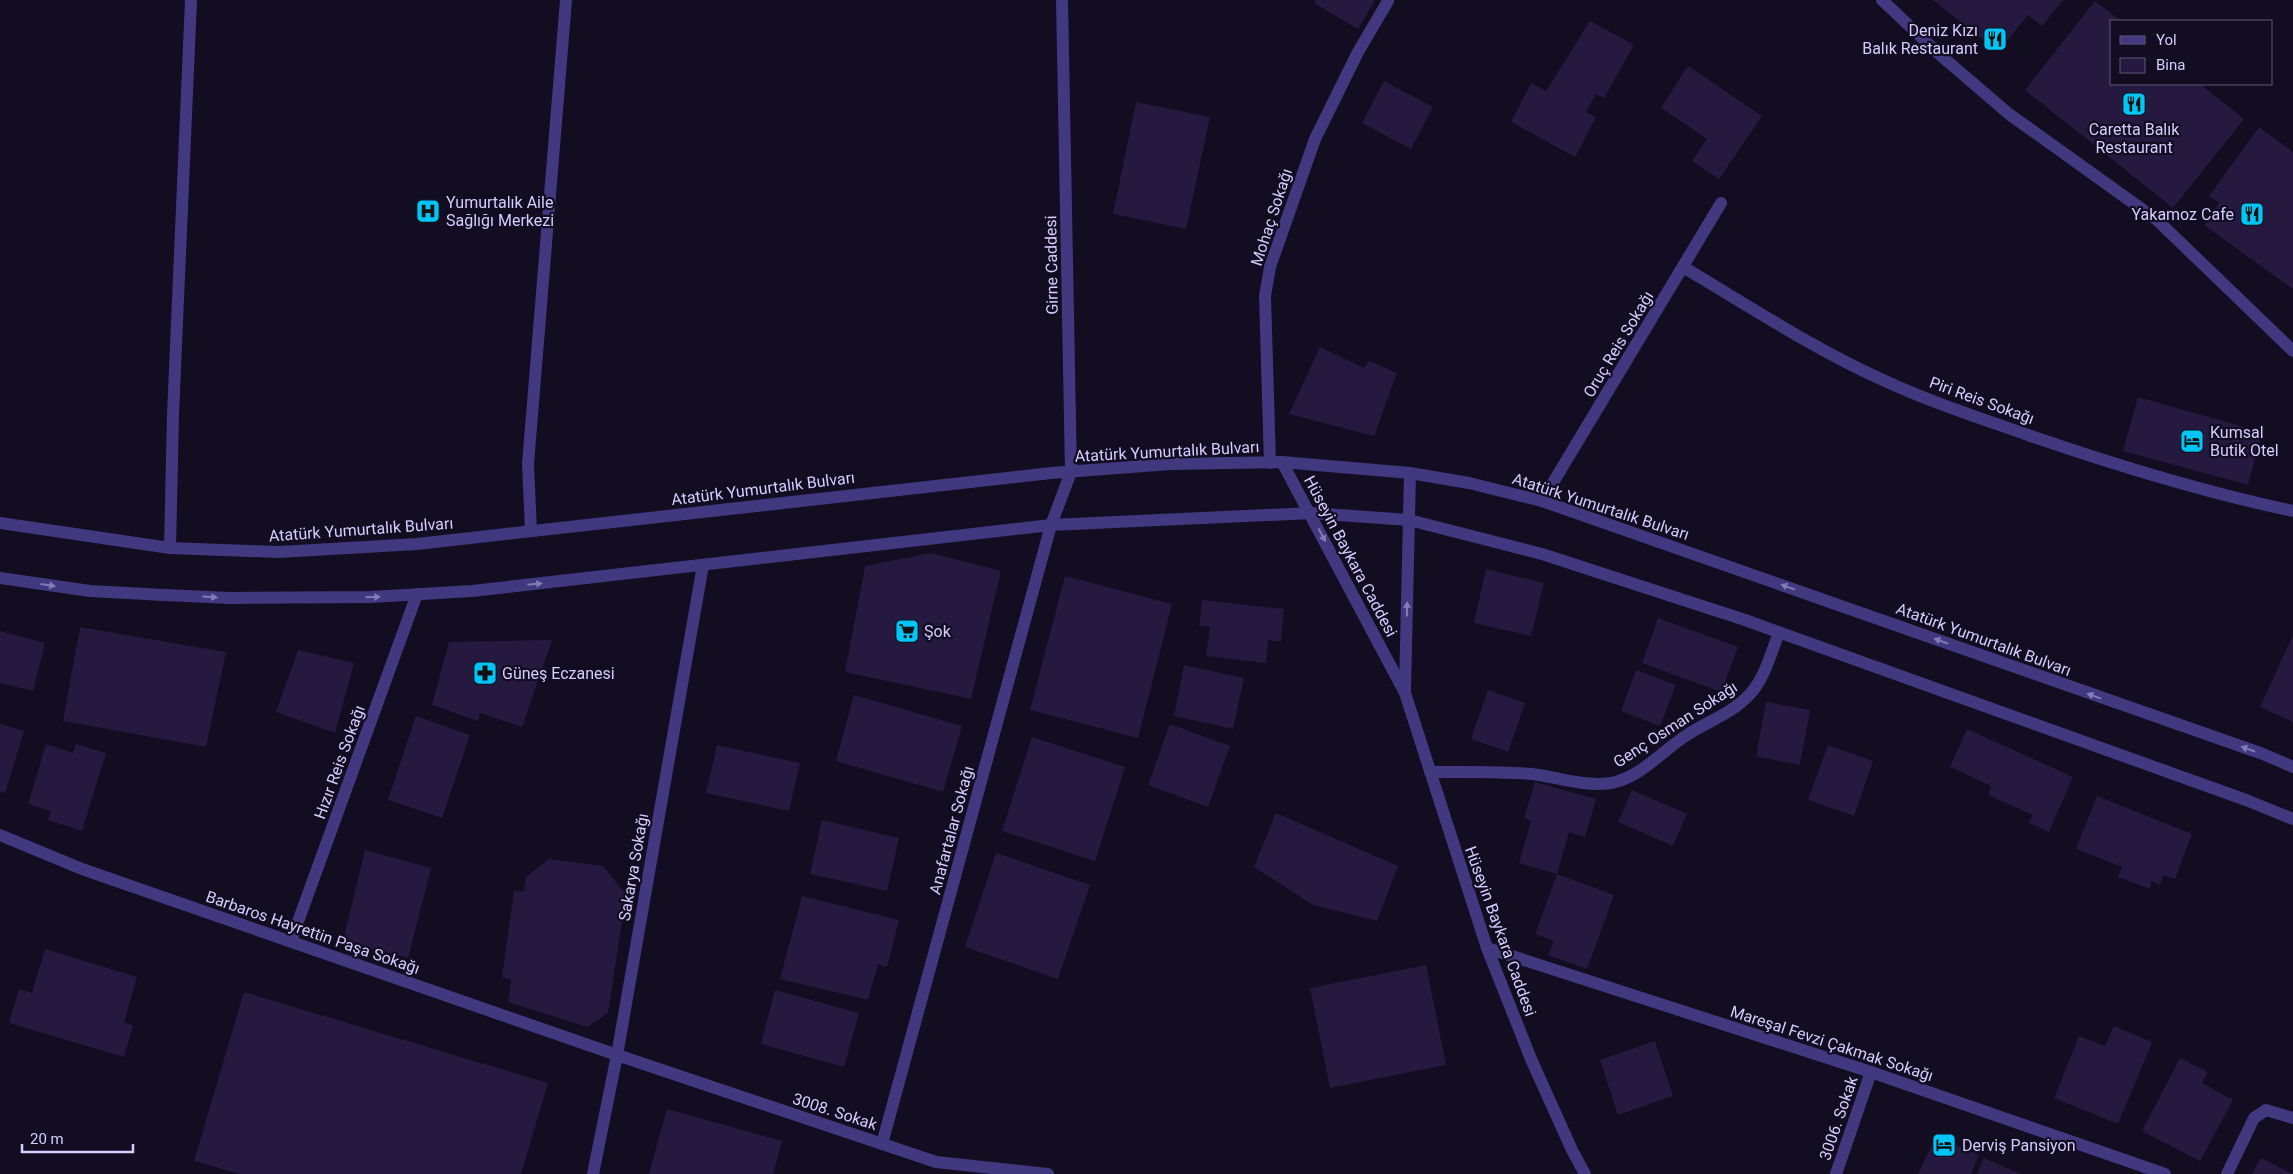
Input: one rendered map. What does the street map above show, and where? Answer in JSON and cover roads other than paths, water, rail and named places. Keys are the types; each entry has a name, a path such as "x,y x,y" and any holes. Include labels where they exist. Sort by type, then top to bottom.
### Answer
{"street":[{"path":"170,548 173,416 191,0"},
{"path":"531,531 528,464 566,0"},
{"name":"Mohaç Sokağı","path":"1276,462 1266,296 1270,267 1315,139 1358,52 1388,0"},
{"path":"1882,0 1932,48 2009,114 2158,220 2293,351"},
{"name":"Girne Caddesi","path":"1051,526 1071,472 1060,1"},
{"name":"Oruç Reis Sokağı","path":"1542,501 1721,203"},
{"name":"Piri Reis Sokağı","path":"1683,267 1826,352 1892,384 1968,414 2064,447 2223,495 2293,511"},
{"name":"Atatürk Yumurtalık Bulvarı","path":"0,523 170,548 279,552 417,544 1071,472 1171,464 1276,462 1410,473 1469,483 1542,501 2263,754 2293,767"},
{"name":"Hüseyin Baykara Caddesi","path":"1276,462 1311,514 1405,693 1487,948 1531,1059 1572,1150 1586,1174"},
{"name":"Hüseyin Baykara Caddesi","path":"1405,693 1410,473"},
{"path":"0,578 90,591 230,598 371,597 472,591 1051,526 1311,514 1409,520 1542,554 1779,633 2246,800 2293,819"},
{"name":"Anafartalar Sokağı","path":"882,1144 1051,526"},
{"name":"Sakarya Sokağı","path":"593,1174 617,1055 703,565"},
{"name":"Hızır Reis Sokağı","path":"291,941 417,594"},
{"name":"Genç Osman Sokağı","path":"1430,772 1513,772 1595,783 1611,783 1625,778 1642,768 1688,734 1726,713 1751,694 1760,680 1779,633"},
{"name":"Barbaros Hayrettin Paşa Sokağı","path":"0,835 82,869 617,1055"},
{"name":"Mareşal Fevzi Çakmak Sokağı","path":"1487,948 1871,1072 2165,1174"},
{"name":"3008. Sokak","path":"617,1055 936,1162 966,1170 1048,1174"},
{"name":"3006. Sokak","path":"1836,1174 1871,1072"},
{"path":"2227,1174 2254,1118 2266,1110 2293,1118"}],"place":[{"name":"Deniz Kızı Balık Restaurant","path":"1995,39"},
{"name":"Caretta Balık Restaurant","path":"2134,104"},
{"name":"Yumurtalık Aile Sağlığı Merkezi","path":"428,211"},
{"name":"Yakamoz Cafe","path":"2252,214"},
{"name":"Kumsal Butik Otel","path":"2192,441"},
{"name":"Şok","path":"907,631"},
{"name":"Güneş Eczanesi","path":"485,673"},
{"name":"Derviş Pansiyon","path":"1944,1145"}]}
